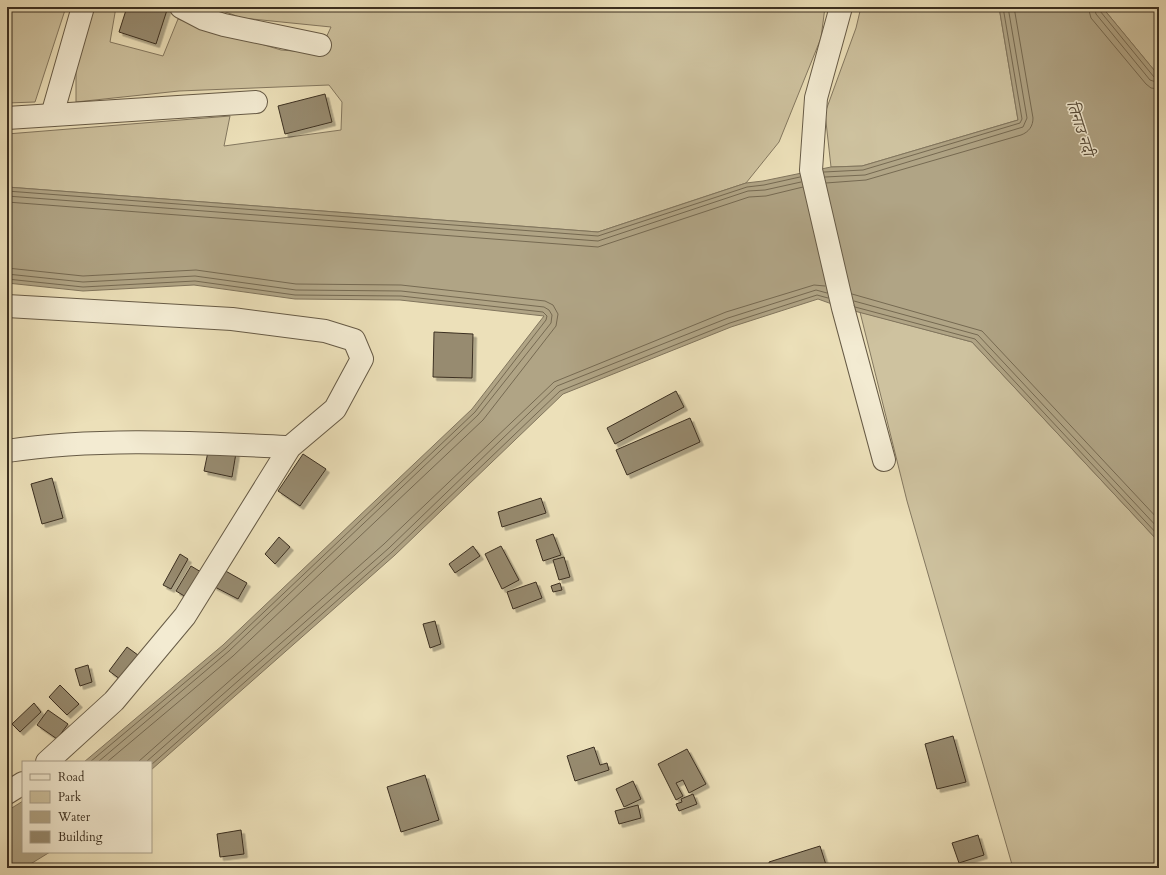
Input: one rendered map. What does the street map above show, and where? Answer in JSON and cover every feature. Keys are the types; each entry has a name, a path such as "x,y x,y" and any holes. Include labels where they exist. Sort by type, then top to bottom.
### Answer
{"street":[{"path":"52,115 83,7"},
{"path":"182,7 204,19 224,25 320,45"},
{"path":"842,7 816,98 811,170 843,308 884,460"},
{"path":"7,118 256,102"},
{"path":"7,306 232,319 326,331 354,340 362,359 335,409 290,447 185,616 114,701 47,761"},
{"path":"7,451 37,447 159,441 290,447"},
{"path":"7,793 22,784"}],"green space":[{"path":"7,7 66,7 35,102 7,103"},
{"path":"92,7 116,7 110,42 163,56 178,19 281,50 319,53 331,27 242,18 212,7 825,7 821,38 779,142 746,183 598,232 7,187 7,134 230,116 224,146 341,130 342,102 329,85 179,91 76,102 76,57"},
{"path":"861,7 999,7 1018,120 862,166 831,167 825,113 856,28"},
{"path":"1102,7 1159,7 1159,76"},
{"path":"860,312 972,342 1159,542 1159,868 1013,868 907,501"}],"water":[{"name":"तिनाउ नदी","path":"999,7 1102,7 1159,76 1159,542 972,342 843,308 818,299 731,327 563,394 395,555 152,769 152,761 85,761 223,645 472,409 544,316 400,300 295,299 194,285 83,291 7,283 7,187 598,232 746,183 831,167 862,166 1018,120"},
{"path":"22,802 22,853 48,853 24,868 7,868 7,811"}],"building":[{"path":"127,7 168,7 156,44 119,32"},
{"path":"325,94 332,122 285,134 278,106"},
{"path":"434,332 473,334 472,378 433,377"},
{"path":"676,391 684,407 615,444 607,428"},
{"path":"690,418 700,442 627,475 616,450"},
{"path":"209,447 236,453 232,477 204,471"},
{"path":"303,454 326,469 300,506 278,491"},
{"path":"52,478 63,518 42,524 31,484"},
{"path":"541,498 546,513 502,527 498,512"},
{"path":"553,534 561,555 543,561 536,540"},
{"path":"279,537 290,547 275,564 265,554"},
{"path":"473,546 480,556 455,573 449,564"},
{"path":"501,546 519,580 502,589 485,554"},
{"path":"180,554 188,559 171,589 163,585"},
{"path":"564,557 570,577 559,580 553,560"},
{"path":"191,566 201,572 186,597 176,591"},
{"path":"222,569 247,583 238,599 213,586"},
{"path":"536,582 542,598 513,609 507,592"},
{"path":"560,583 562,590 553,592 551,586"},
{"path":"435,621 441,644 430,648 423,624"},
{"path":"127,647 142,658 124,682 109,671"},
{"path":"88,665 92,682 80,686 75,669"},
{"path":"60,685 79,704 67,715 49,697"},
{"path":"34,703 41,712 20,732 12,724"},
{"path":"48,710 68,724 57,739 37,725"},
{"path":"953,736 966,782 937,789 925,744"},
{"path":"594,747 600,765 607,763 609,770 575,781 567,756"},
{"path":"687,749 706,784 689,793 683,780 676,783 683,796 676,800 658,764"},
{"path":"425,775 439,820 401,832 387,787"},
{"path":"633,781 641,799 624,807 616,789"},
{"path":"693,794 697,804 679,811 676,804 682,802 681,799"},
{"path":"638,805 641,818 619,824 615,811"},
{"path":"241,830 244,854 220,857 217,834"},
{"path":"978,835 984,855 959,863 952,843"},
{"path":"820,846 827,868 770,868 769,862"}]}
